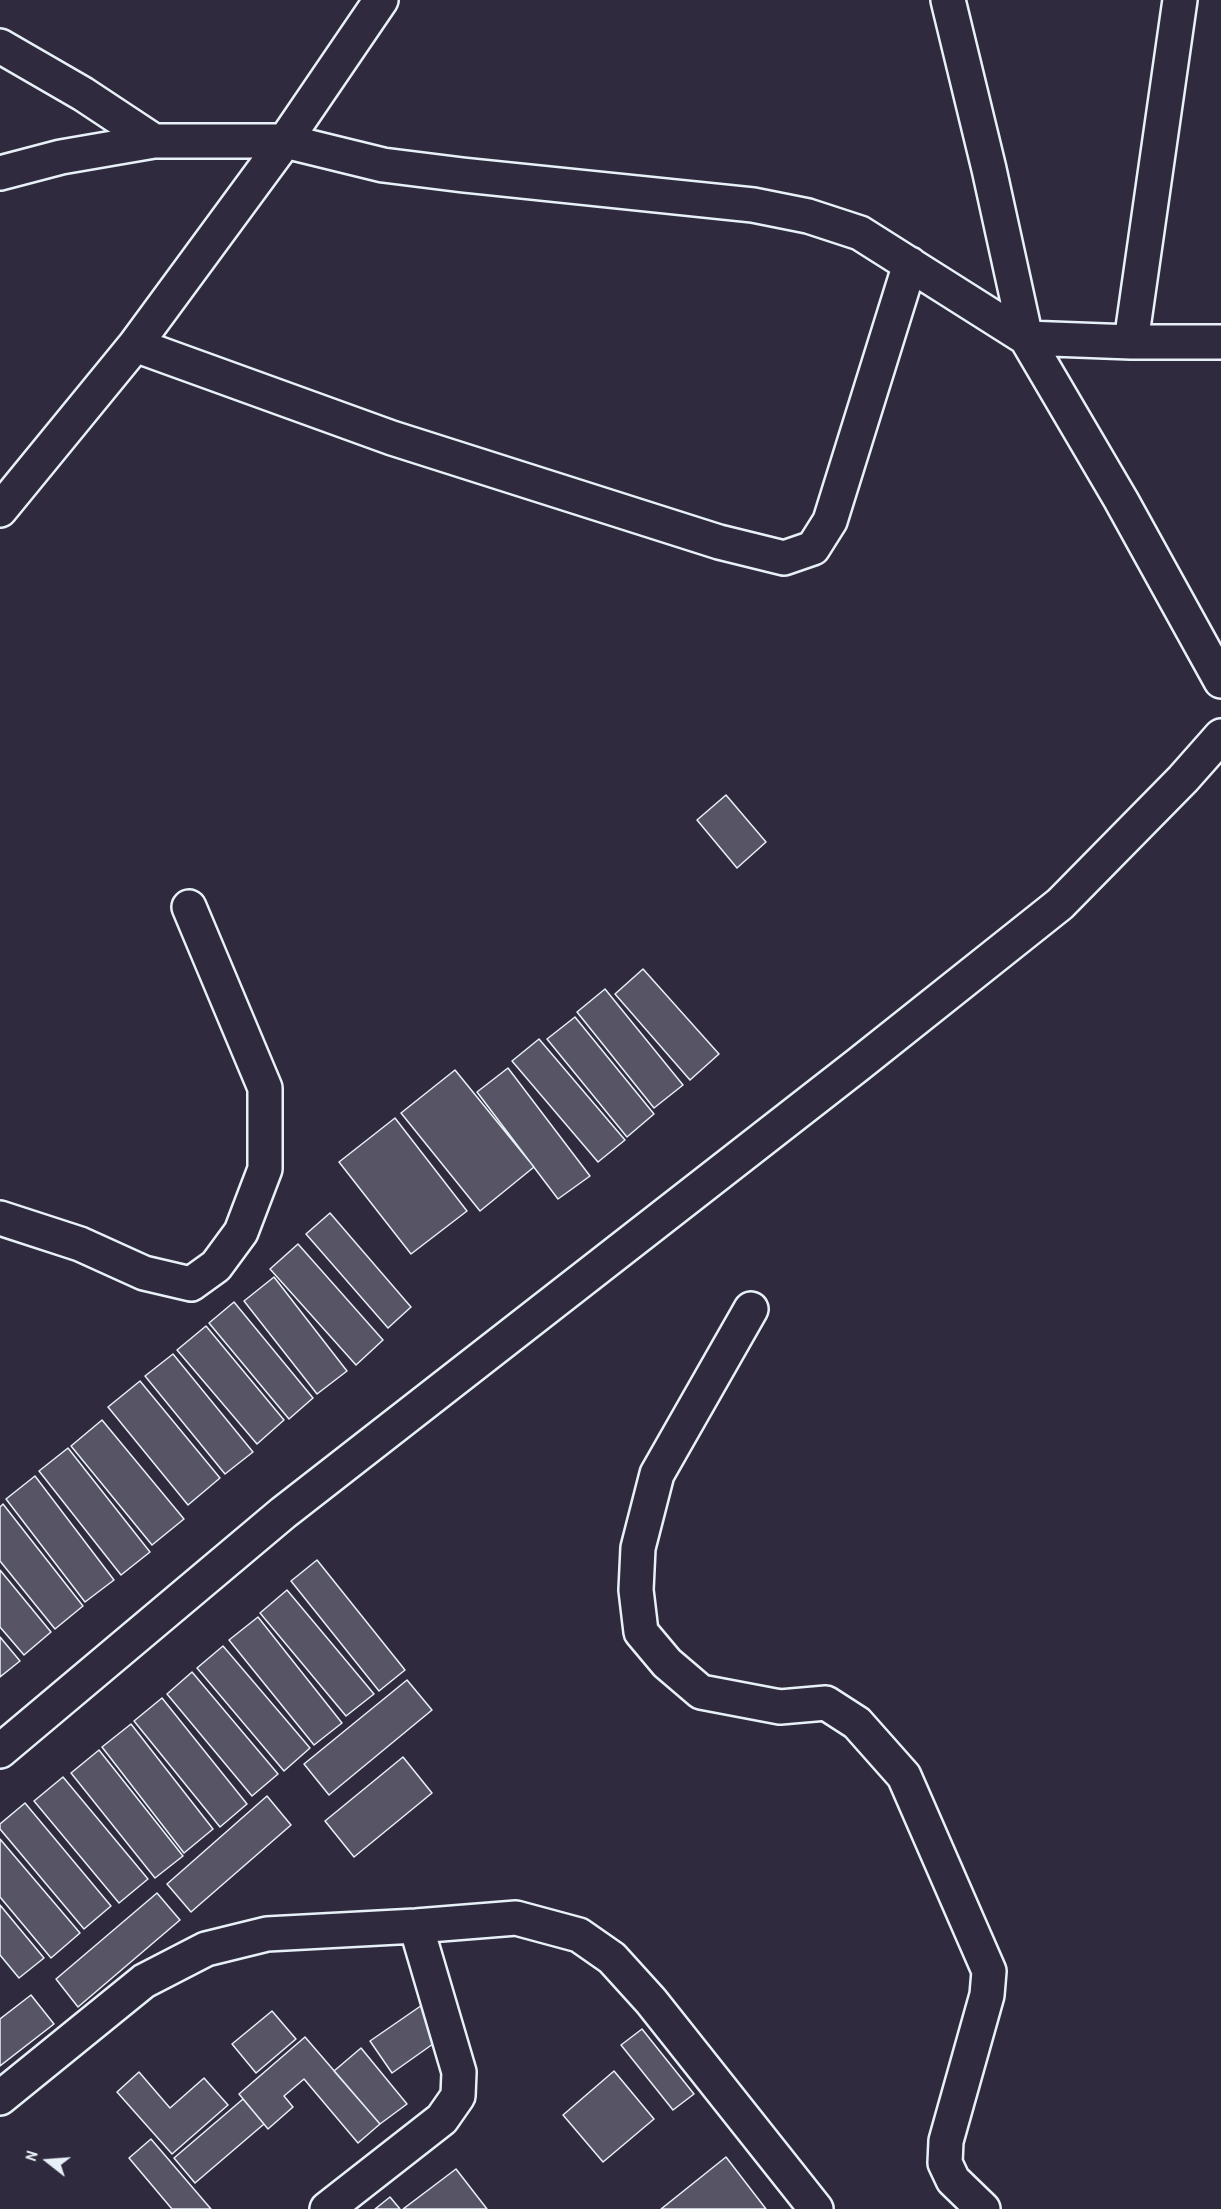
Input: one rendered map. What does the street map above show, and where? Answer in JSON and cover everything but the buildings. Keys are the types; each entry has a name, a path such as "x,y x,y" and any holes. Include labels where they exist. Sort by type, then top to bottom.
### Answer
{"street":[{"path":"0,510 135,345 285,141 381,0"},
{"path":"948,0 989,169 1026,338 1121,500 1221,681"},
{"path":"1131,342 1180,0"},
{"path":"0,46 83,94 154,141"},
{"path":"0,173 61,157 154,141 285,141 384,165 753,205 808,216 860,232 1026,338 1131,342 1221,342"},
{"path":"135,345 392,438 719,542 784,558 813,548 830,521 910,264"},
{"path":"0,1750 283,1513 859,1064 1060,904 1183,779 1221,736"},
{"path":"0,1218 80,1244 144,1273 191,1284 216,1266 241,1232 264,1169 266,1088 189,907"},
{"path":"751,1309 657,1474 638,1548 636,1590 641,1632 667,1663 701,1692 780,1707 826,1703 856,1723 904,1776 989,1971 987,1995 946,2141 945,2163 953,2180 983,2209"},
{"path":"0,2098 144,1980 206,1949 267,1934 516,1918 579,1935 612,1958 651,2001 816,2209"},
{"path":"327,2209 442,2119 458,2096 459,2072 416,1926"}]}
